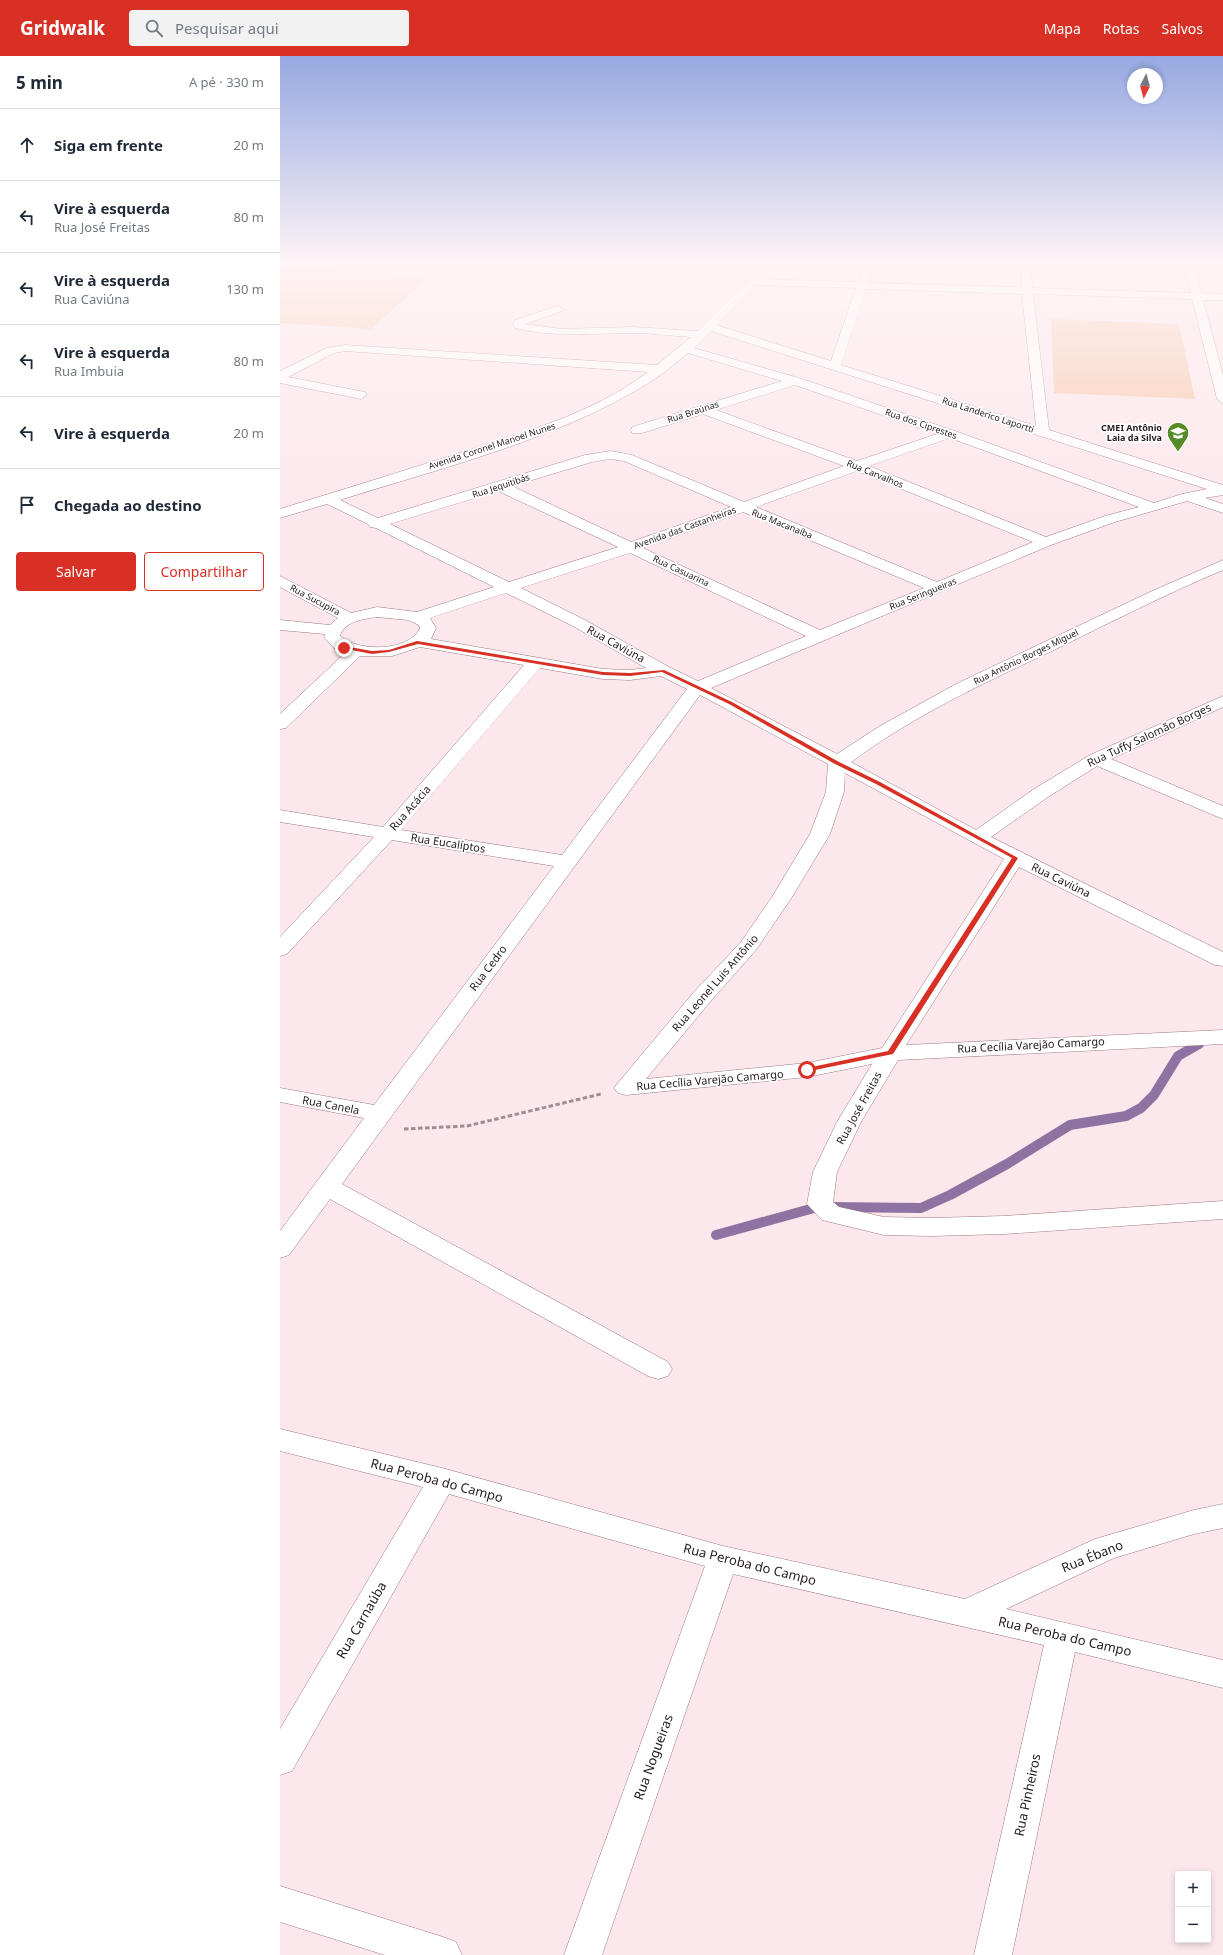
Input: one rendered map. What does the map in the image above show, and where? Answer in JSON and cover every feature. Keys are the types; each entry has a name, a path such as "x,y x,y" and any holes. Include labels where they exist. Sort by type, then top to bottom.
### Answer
{"street":[{"path":"280,378 327,352 338,350"},
{"path":"369,350 659,369"},
{"name":"Avenida Coronel Manoel Nunes","path":"280,514 326,498 537,433 618,396 644,381 684,350"},
{"name":"Rua dos Ciprestes","path":"691,350 795,381 950,434 1154,508"},
{"name":"Rua Landerico Laportti","path":"775,350 835,366 1223,490"},
{"path":"835,366 841,350"},
{"path":"1034,350 1043,433"},
{"path":"1211,350 1223,399"},
{"path":"280,378 361,395"},
{"name":"Rua Braúnas","path":"637,430 795,381"},
{"name":"Rua Carvalhos","path":"702,409 857,466 1046,542"},
{"name":"Avenida das Castanheiras","path":"418,617 632,547 950,434"},
{"name":"Rua Jequitibás","path":"375,524 590,458 611,455 627,458"},
{"name":"Rua Macanaíba","path":"627,458 743,508 938,588"},
{"name":"Rua Casuarina","path":"500,486 819,636"},
{"name":"Rua Seringueiras","path":"696,688 1046,542 1110,519 1154,508 1187,497 1223,490"},
{"path":"1187,497 1223,509"},
{"name":"Rua Caviúna","path":"326,498 375,524 578,624 696,688 730,703 837,763 878,783 1015,858 1223,960"},
{"name":"Rua Antônio Borges Miguel","path":"837,763 869,739 908,716 1006,666 1121,611 1223,565"},
{"name":"Rua Sucupira","path":"280,581 349,618"},
{"path":"377,612 392,612 418,617 425,622 428,629 425,636 417,642 389,651 356,651 344,648 335,643 332,637 333,630 349,618 377,612"},
{"path":"280,625 333,630"},
{"path":"417,642 603,674 630,675 663,671"},
{"path":"280,724 356,651"},
{"name":"Rua Acácia","path":"280,950 387,834 535,663"},
{"name":"Rua Cedro","path":"280,1249 696,688"},
{"name":"Rua Tuffy Salomão Borges","path":"977,838 1041,793 1096,758 1222,702"},
{"path":"1096,758 1223,813"},
{"name":"Rua Leonel Luis Antônio","path":"626,1088 702,996 749,946 782,897 820,834 835,792 837,763"},
{"name":"Rua Eucalíptos","path":"280,816 568,862"},
{"name":"Rua José Freitas","path":"1015,858 890,1053 849,1122 825,1172 820,1204 830,1214 884,1226 932,1227 1004,1226 1223,1210"},
{"name":"Rua Cecília Varejão Camargo","path":"626,1088 807,1070 890,1053 1223,1036"},
{"name":"Rua Canela","path":"280,1095 374,1122"},
{"path":"326,1186 658,1369"},
{"name":"Rua Peroba do Campo","path":"280,1440 442,1480 723,1559 967,1613 1223,1674"},
{"name":"Rua Carnaúba","path":"280,1760 442,1480"},
{"name":"Rua Ébano","path":"967,1613 1060,1568 1106,1548 1194,1522 1223,1516"},
{"name":"Rua Nogueiras","path":"583,1955 723,1559"},
{"name":"Rua Pinheiros","path":"993,1955 1062,1636"},
{"path":"280,1904 443,1955"}],"path":[{"name":"Rua Cecília Varejão Camargo","path":"374,1122 467,1126 626,1088"}],"shaded area":[{"path":"1052,350 1184,350 1195,399 1054,393"}],"waterway":[{"path":"827,1207 921,1208 950,1195 1007,1164 1070,1125 1126,1116 1141,1108 1154,1095 1178,1056 1199,1044"},
{"path":"716,1235 814,1208"}],"place":[{"name":"CMEI Antônio Laia da Silva","path":"1178,452"}],"route":[{"path":"344,648 356,651 389,651 405,648 417,642 603,674 630,675 663,671 730,703 837,763 878,783 1015,858 890,1053 807,1070"}]}
